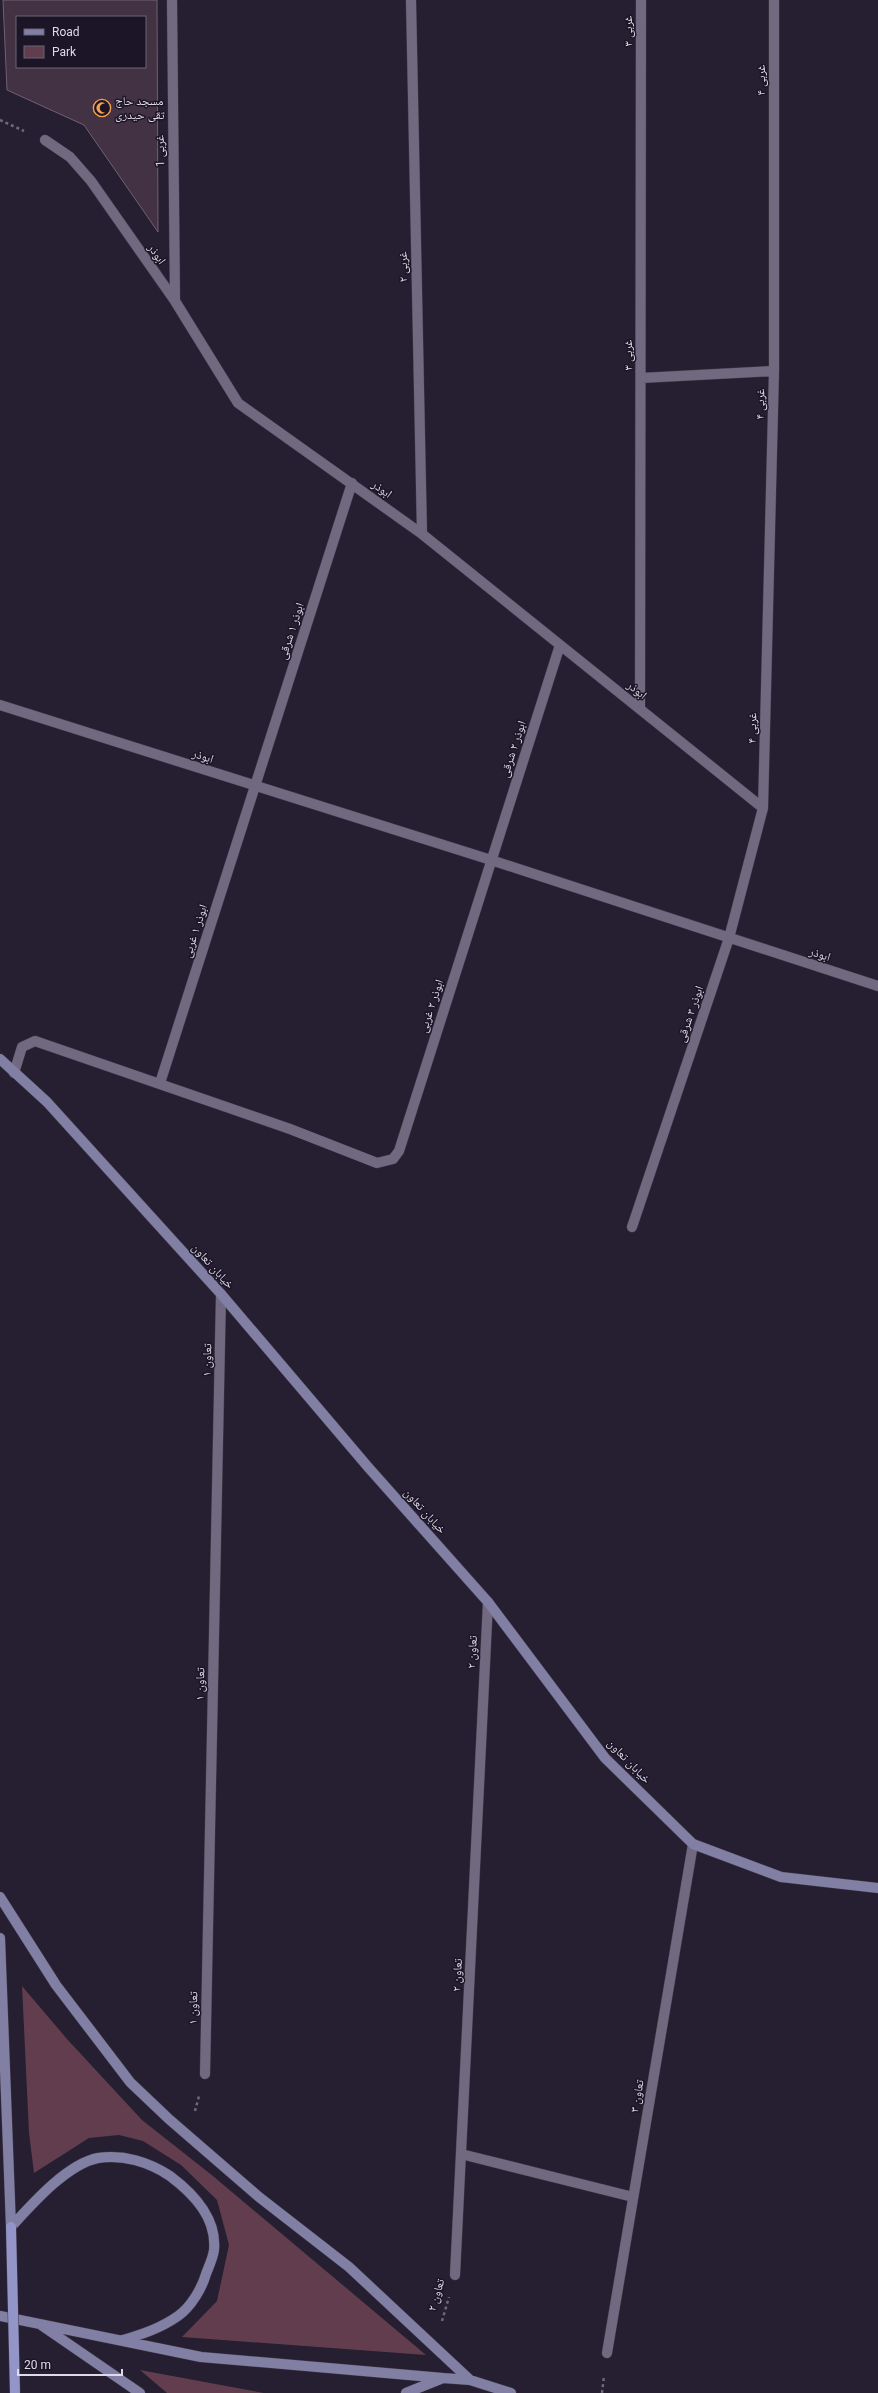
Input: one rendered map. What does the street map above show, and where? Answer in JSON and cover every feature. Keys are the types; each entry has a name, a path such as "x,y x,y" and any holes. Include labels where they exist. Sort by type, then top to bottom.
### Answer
{"main road":[{"name":"خیابان تعاون","path":"0,1059 47,1102 221,1294 368,1467 488,1602 605,1758 693,1844 782,1877 878,1888"},
{"path":"0,1897 56,1985 130,2082 189,2137 259,2197 349,2267 470,2380"},
{"path":"0,1938 11,2227 15,2393"},
{"path":"11,2227 40,2194 68,2172 98,2158 132,2158 160,2170 184,2186 198,2200 212,2226 214,2251 202,2286 180,2315 157,2329 121,2340"},
{"path":"0,2316 38,2322 201,2357 470,2380 511,2393"},
{"path":"38,2322 140,2393"},
{"path":"406,2393 443,2378"}],"street":[{"name":"غربی 1","path":"172,0 175,301"},
{"name":"غربی ۲","path":"411,0 422,534"},
{"name":"غربی ۳","path":"640,709 641,0"},
{"name":"غربی ۴","path":"763,808 774,371 774,0"},
{"name":"ابوذر","path":"45,140 70,157 91,181 175,301 238,403 422,534 763,808"},
{"path":"640,378 774,371"},
{"name":"ابوذر ۱ شرقی","path":"255,786 352,483"},
{"name":"ابوذر ۲ شرقی","path":"491,860 560,645"},
{"name":"ابوذر","path":"0,705 491,860 878,986"},
{"name":"ابوذر ۱ غربی","path":"160,1083 255,786"},
{"name":"ابوذر ۳ شرقی","path":"632,1227 729,938 763,808"},
{"name":"ابوذر ۲ غربی","path":"160,1083 290,1129 378,1163 393,1159 399,1151 491,860"},
{"path":"14,1073 22,1047 35,1041 160,1083"},
{"name":"تعاون ۱","path":"205,2074 221,1294"},
{"name":"تعاون ۲","path":"455,2275 488,1602"},
{"name":"تعاون ۳","path":"607,2352 693,1844"},
{"path":"461,2154 633,2197"}],"path":[{"path":"189,2137 205,2074"},
{"name":"تعاون ۲","path":"434,2347 455,2275"}],"green space":[{"path":"22,1986 67,2039 142,2120 213,2176 426,2355 182,2337 217,2301 229,2245 217,2200 181,2165 143,2141 119,2135 89,2138 34,2173 29,2133"},
{"path":"140,2370 264,2393 167,2393"}],"building":[{"name":"مسجد حاج تقی حیدری","path":"3,0 157,0 158,232 84,125 7,90"}],"place":[{"name":"مسجد حاج تقی حیدری","path":"102,108"}]}
